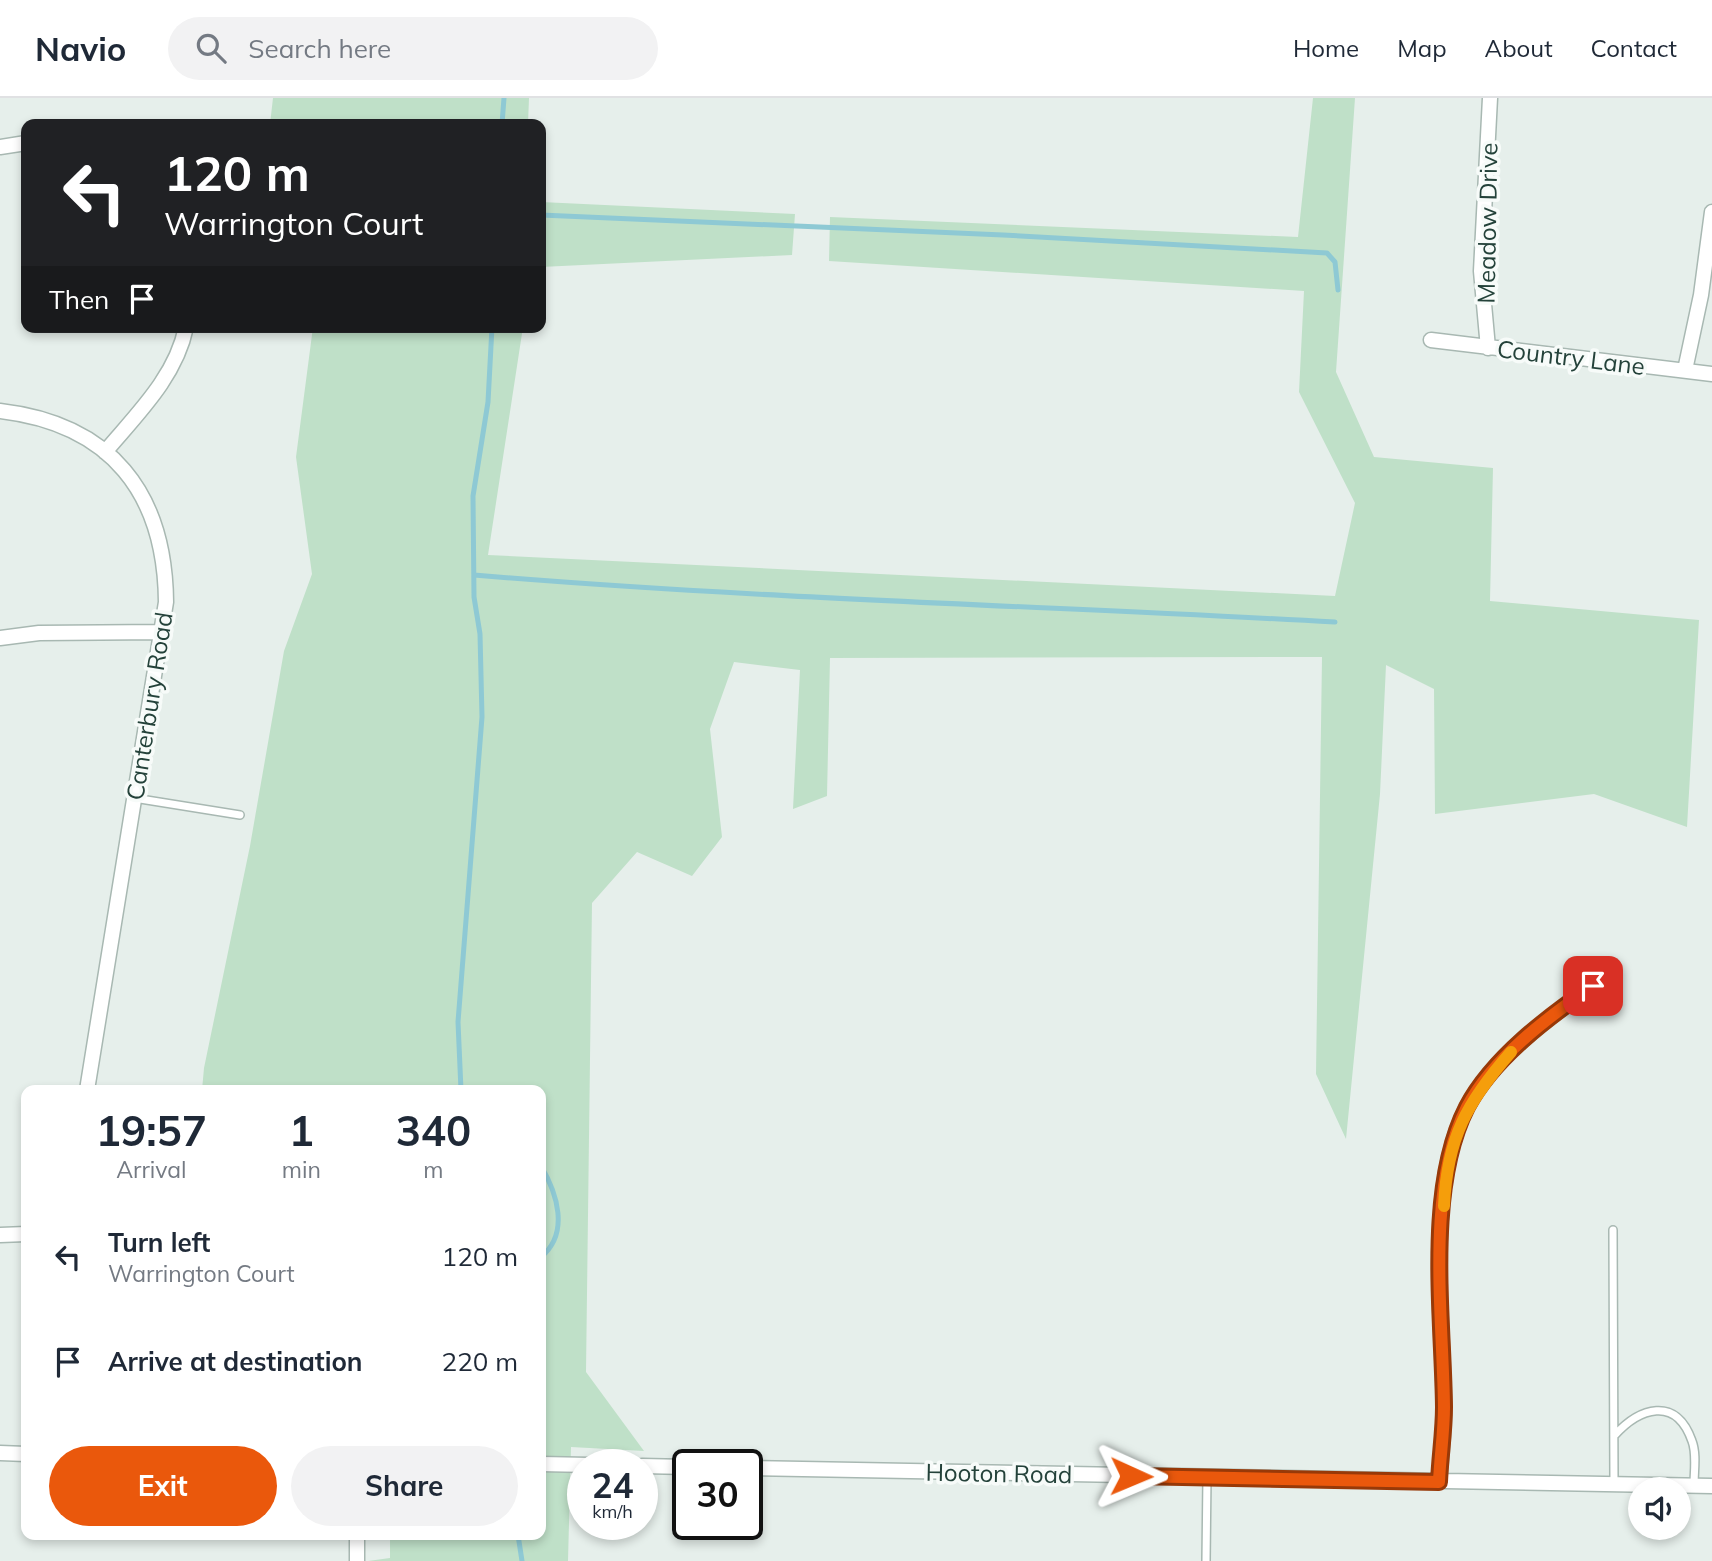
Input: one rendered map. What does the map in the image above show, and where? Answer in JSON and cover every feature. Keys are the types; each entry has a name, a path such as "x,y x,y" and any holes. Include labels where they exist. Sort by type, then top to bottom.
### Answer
{"street":[{"name":"Meadow Drive","path":"1488,348 1481,271 1490,98"},
{"path":"0,147 21,145"},
{"path":"1685,370 1701,295 1712,212"},
{"path":"105,452 163,380 179,352 184,333"},
{"name":"Country Lane","path":"1431,341 1712,374"},
{"name":"Canterbury Road","path":"0,411 41,417 81,436 105,452 131,477 143,495 160,535 166,579 162,632 88,1085"},
{"path":"0,638 39,633 162,632"},
{"path":"1439,1482 1444,1409 1441,1228 1453,1141 1468,1106 1512,1050 1550,1016 1593,986"},
{"path":"0,1235 21,1234"},
{"path":"0,1454 21,1454"},
{"path":"546,1464 567,1465"},
{"name":"Hooton Road","path":"763,1468 1712,1486"},
{"path":"357,1540 357,1561"}],"lane":[{"path":"134,798 240,815"},
{"path":"1612,1230 1614,1485"},
{"path":"1614,1436 1630,1418 1646,1410 1664,1411 1674,1416 1693,1443 1694,1485"},
{"path":"1206,1561 1207,1477"}],"green space":[{"path":"273,98 529,98 528,119 271,119"},
{"path":"1313,98 1355,98 1336,372 1374,457 1493,468 1490,601 1699,620 1687,827 1594,794 1435,814 1434,689 1386,665 1380,794 1346,1139 1316,1074 1322,657 830,658 827,796 793,809 800,670 734,662 710,729 722,837 692,876 637,852 592,903 586,1372 643,1449 567,1449 568,1561 368,1561 390,1558 390,1540 546,1540 546,1085 202,1085 250,846 284,651 312,574 296,457 312,333 522,333 488,555 1335,596 1355,503 1299,392 1304,291 829,261 830,217 1298,237"},
{"path":"546,202 795,214 792,255 546,267"}],"waterway":[{"path":"502,119 504,98"},
{"path":"546,215 1003,235 1327,253 1335,262 1338,290"},
{"path":"461,1085 458,1022 482,717 480,634 474,597 473,496 488,402 492,333"},
{"path":"474,575 796,596 1335,622"},
{"path":"546,1176 556,1200 558,1213 555,1236 546,1251"},
{"path":"519,1540 522,1561"}],"slow traffic":[{"path":"1444,1206 1448,1159 1468,1106 1477,1091 1511,1052"}],"route":[{"path":"1131,1476 1439,1482 1444,1409 1441,1360 1441,1228 1448,1159 1453,1141 1477,1091 1512,1050 1550,1016 1593,986"}]}
